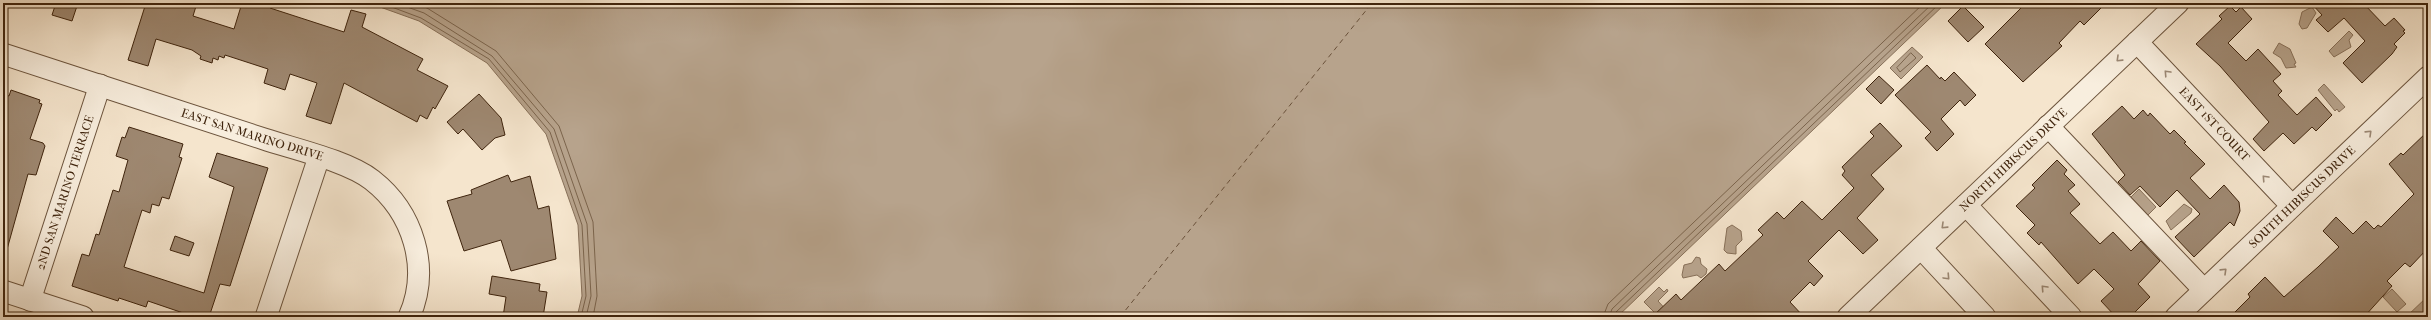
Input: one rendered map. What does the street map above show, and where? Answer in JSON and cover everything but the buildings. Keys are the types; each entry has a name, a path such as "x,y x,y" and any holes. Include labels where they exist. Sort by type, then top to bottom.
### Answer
{"street":[{"name":"NORTH HIBISCUS DRIVE","path":"1848,317 2178,3"},
{"name":"EAST 1ST COURT","path":"2138,42 2292,206"},
{"name":"EAST SAN MARINO DRIVE","path":"3,54 319,157 347,167 370,178 389,196 404,215 410,227 417,256 420,278 413,308"},
{"name":"SOUTH HIBISCUS DRIVE","path":"2176,317 2428,77"},
{"name":"2ND SAN MARINO TERRACE","path":"30,300 100,85"},
{"path":"2048,126 2204,290"},
{"path":"266,317 319,157"},
{"path":"1966,205 2071,317"},
{"path":"1921,248 1985,317"},
{"path":"3,291 82,317"}],"water":[{"path":"369,3 1946,3 1617,317 577,317 582,296 578,225 546,134 487,63 419,21"},
{"path":"2312,7 2316,13 2307,28 2302,29 2299,24 2302,12"},
{"path":"2349,31 2353,35 2349,40 2351,47 2334,57 2329,51"},
{"path":"2279,43 2290,49 2296,63 2294,64 2296,67 2286,68 2281,58 2273,53"},
{"path":"1912,47 1923,57 1901,79 1890,68"},
{"path":"2324,84 2345,107 2339,112 2337,109 2335,111 2318,90"},
{"path":"2139,189 2156,207 2148,215 2131,197"},
{"path":"2184,204 2192,209 2191,213 2171,230 2166,221"},
{"path":"1732,225 1741,231 1742,240 1736,246 1736,254 1727,253 1724,250 1727,228"},
{"path":"1696,257 1700,258 1701,264 1707,269 1706,274 1701,278 1697,275 1683,278 1682,275 1684,265 1692,263"},
{"path":"1659,287 1664,292 1667,289 1668,291 1658,301 1670,314 1659,317 1644,302"},
{"path":"2392,289 2406,304 2397,312 2383,297"},
{"path":"2428,296 2428,317 2406,317"}],"ferry route":[{"path":"1120,317 1372,3"}]}
